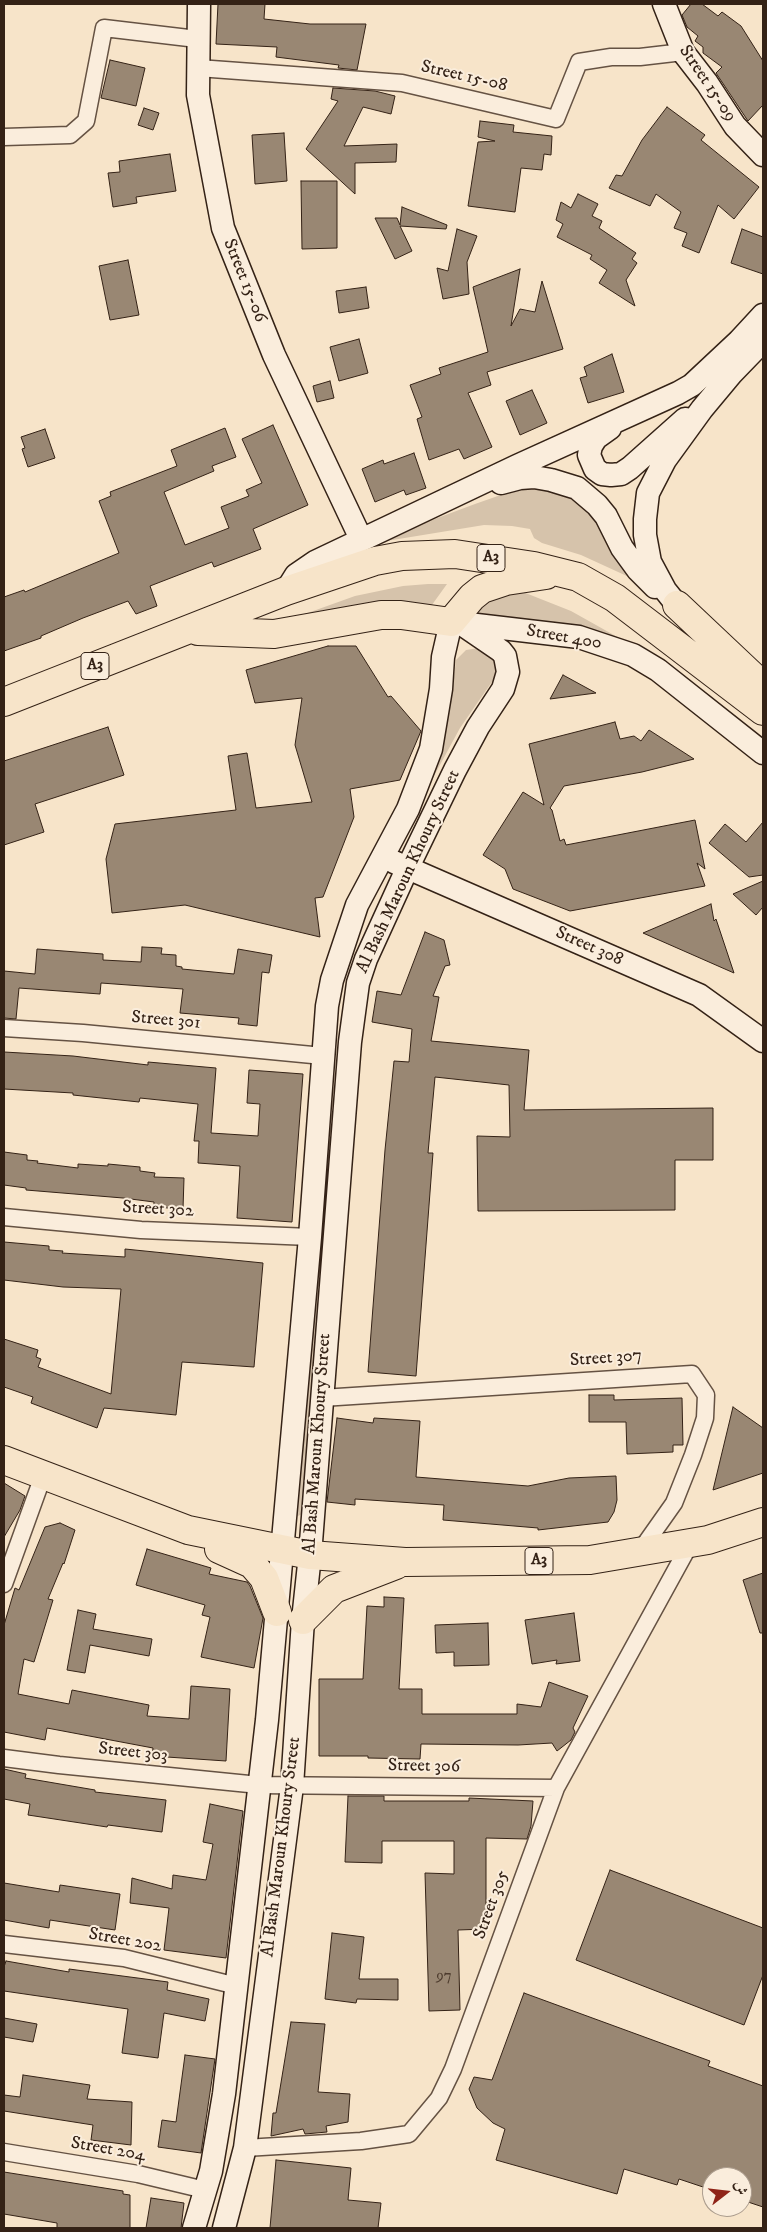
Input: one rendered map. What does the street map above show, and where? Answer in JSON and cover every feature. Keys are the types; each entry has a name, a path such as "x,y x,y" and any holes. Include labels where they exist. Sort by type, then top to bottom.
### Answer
{"highway":[{"name":"A3","path":"4,702 286,591 375,561 402,556 455,554 481,557 578,577 615,598 763,711"},
{"path":"186,631 274,634 381,615 401,615 455,622 472,597 482,589 506,581 561,572"},
{"path":"677,605 763,686"},
{"name":"A3","path":"4,1460 188,1530 283,1551 310,1555 405,1562 590,1560 638,1554 690,1544 763,1522"},
{"path":"188,1530 211,1546 252,1564 264,1578 277,1612"},
{"path":"303,1620 334,1589 405,1562"}],"main road":[{"name":"Street 15-06","path":"199,4 198,95 222,228 274,355 361,539"},
{"name":"Street 15-09","path":"664,4 683,52 707,83 735,126 763,155"},
{"path":"286,591 296,575 303,569 361,539 678,393 692,384 739,341 763,315"},
{"path":"677,605 665,590 650,562 645,527 648,493 665,460 717,391 763,341"},
{"path":"620,420 596,438 591,446 589,455 591,463 602,474 621,474 630,468 717,391"},
{"path":"446,499 520,478 552,480 577,488 588,496 606,516 622,548 638,570 677,605"},
{"name":"Al Bash Maroun Khoury Street","path":"194,2228 210,2171 224,2094 259,1785 283,1551 310,1238 327,1006 332,980 357,905 408,810 431,749 441,689 443,658 455,622 494,646 505,656 508,672 503,688 478,727 455,770 366,959 358,983 350,1042 310,1555 303,1620 292,1786 245,2148 224,2228"},
{"name":"Street 400","path":"455,622 579,637 633,655 658,670 763,753"},
{"name":"Street 308","path":"382,856 699,995 763,1041"}],"street":[{"path":"4,137 70,135 86,120 104,28 198,39"},
{"name":"Street 15-08","path":"198,68 402,84 556,118 579,62 611,56 640,57 683,52"},
{"name":"Street 301","path":"4,1028 83,1033 323,1056"},
{"name":"Street 302","path":"4,1217 142,1230 310,1238"},
{"name":"Street 307","path":"322,1398 692,1374 706,1395 705,1418 674,1503 638,1554"},
{"path":"4,1584 43,1476"},
{"name":"Street 305","path":"245,2148 360,2141 409,2134 439,2098 453,2069 556,1788 690,1544"},
{"name":"Street 303","path":"4,1758 259,1785 292,1786"},
{"name":"Street 306","path":"292,1786 556,1788"},
{"name":"Street 202","path":"4,1944 124,1958 237,1986"},
{"name":"Street 204","path":"4,2152 138,2174 205,2190"}],"shaded area":[{"path":"536,486 574,496 599,525 629,577 581,555 542,543 534,538 530,529 512,526 484,525 368,544 515,490"},
{"path":"447,584 429,609 277,624 355,596 403,586"},
{"path":"523,592 571,611 637,648 462,613 474,601"},
{"path":"479,648 489,652 496,663 496,676 460,728 409,822 446,719 456,660 466,650"},
{"path":"334,1077 302,1514 296,1517 321,1086"}],"building":[{"path":"218,4 265,4 264,19 310,24 366,24 357,70 338,68 339,65 276,57 277,47 216,44"},
{"path":"691,4 702,4 718,16 722,12 741,26 763,61 763,105 748,121 716,73 722,67 703,53 703,47 695,41 698,36 687,27 682,15"},
{"path":"110,60 145,68 136,106 101,98"},
{"path":"333,88 375,91 395,96 391,114 363,107 344,146 397,144 396,162 355,163 355,194 306,149 338,101 331,99"},
{"path":"667,107 705,135 701,140 759,187 734,219 718,205 699,253 682,246 687,233 674,228 681,212 656,194 650,206 609,188 616,175 622,176 642,140"},
{"path":"144,108 159,113 153,130 138,125"},
{"path":"480,121 514,125 513,132 552,136 551,155 544,154 542,170 521,168 515,212 468,206 478,142 495,141 478,137"},
{"path":"284,133 287,181 255,184 252,135"},
{"path":"170,154 176,191 136,197 137,203 113,207 108,173 120,172 119,161"},
{"path":"301,181 337,181 337,248 302,249"},
{"path":"578,194 598,204 592,216 602,221 599,228 636,253 632,259 637,263 626,280 635,306 599,283 607,270 590,259 592,255 557,237 563,224 556,220 561,202 571,208"},
{"path":"402,207 447,225 446,229 400,226 412,251 395,259 375,218 397,218 400,225"},
{"path":"457,229 477,236 467,262 469,294 443,299 437,268 448,271"},
{"path":"742,229 763,237 763,274 731,263"},
{"path":"128,260 139,315 110,320 99,266"},
{"path":"520,269 511,326 520,309 535,312 542,281 563,349 487,372 491,385 468,393 492,447 464,459 459,449 429,460 417,419 422,417 410,385 441,374 439,368 488,352 473,287"},
{"path":"366,287 369,308 339,313 336,291"},
{"path":"359,339 368,373 339,381 330,347"},
{"path":"612,354 624,392 588,403 580,378 587,376 584,367"},
{"path":"330,381 334,398 317,402 313,386"},
{"path":"532,390 547,423 520,435 506,401"},
{"path":"273,425 308,505 253,529 261,549 214,567 212,562 150,586 157,606 136,614 128,601 83,618 41,636 41,638 4,651 4,597 24,590 25,592 119,553 99,501 111,496 110,492 177,466 171,450 225,428 236,457 212,466 214,471 164,492 185,545 229,528 221,507 249,496 246,490 262,483 242,439"},
{"path":"45,429 55,458 28,467 22,449 25,448 21,437"},
{"path":"414,453 426,488 406,495 404,490 375,502 362,469 383,460 384,464"},
{"path":"328,646 356,646 388,697 391,696 421,731 400,780 350,789 354,817 323,897 315,898 320,937 185,905 112,913 106,859 115,824 236,810 228,756 247,753 256,808 312,802 295,745 302,698 255,703 246,670"},
{"path":"563,675 596,693 550,699"},
{"path":"615,722 620,739 634,736 641,741 649,730 694,759 642,772 564,786 550,808 560,841 564,839 566,845 695,820 705,869 697,863 705,886 570,911 513,889 505,869 483,855 523,792 544,805 529,744"},
{"path":"108,727 124,775 35,804 44,832 4,845 4,761"},
{"path":"763,822 763,875 749,877 709,843 725,824 746,842"},
{"path":"763,881 763,907 756,915 733,894"},
{"path":"711,904 714,921 716,919 734,973 643,933"},
{"path":"425,932 444,940 450,965 445,966 433,996 439,997 431,1041 529,1050 524,1110 713,1108 713,1160 675,1160 675,1210 478,1211 477,1136 510,1137 509,1085 435,1077 428,1153 433,1153 416,1376 368,1372 385,1150 394,1061 409,1062 412,1029 372,1022 377,991 401,995"},
{"path":"142,947 162,948 161,954 176,955 176,966 182,967 182,969 234,974 238,949 272,955 269,973 262,972 257,1026 238,1024 239,1018 180,1013 183,989 101,983 100,994 19,988 16,1019 4,1018 4,971 35,974 37,949 103,954 103,960 141,962"},
{"path":"4,1052 73,1056 148,1065 148,1062 216,1068 211,1133 258,1136 260,1104 247,1103 249,1070 303,1074 292,1222 237,1218 240,1166 198,1163 199,1141 194,1141 198,1104 140,1098 139,1102 73,1095 73,1093 4,1089"},
{"path":"4,1152 27,1155 27,1160 38,1161 37,1163 78,1168 78,1164 140,1167 140,1171 155,1173 154,1177 184,1178 183,1209 154,1207 154,1202 26,1190 26,1188 4,1185"},
{"path":"4,1242 49,1246 49,1250 63,1251 62,1253 125,1257 125,1249 263,1263 254,1367 182,1362 176,1415 104,1408 97,1428 31,1403 33,1397 4,1387 4,1339 38,1350 36,1357 41,1359 38,1367 111,1394 121,1289 63,1287 4,1280"},
{"path":"589,1395 614,1395 614,1400 682,1398 683,1445 673,1445 673,1452 627,1454 626,1422 589,1422"},
{"path":"733,1407 763,1428 763,1473 713,1490"},
{"path":"337,1418 373,1423 374,1418 420,1421 416,1477 528,1486 569,1478 616,1476 617,1500 614,1512 608,1522 538,1530 538,1528 443,1520 444,1505 355,1499 355,1505 327,1502"},
{"path":"4,1483 25,1496 20,1510 4,1537"},
{"path":"60,1523 75,1530 64,1564 48,1599 53,1600 34,1662 24,1659 18,1694 69,1704 72,1690 149,1705 147,1716 189,1719 191,1686 230,1689 226,1761 152,1756 153,1748 47,1728 45,1740 4,1732 4,1625 15,1588 19,1590 45,1527"},
{"path":"147,1549 211,1568 209,1574 247,1582 263,1618 254,1668 201,1657 210,1617 202,1615 205,1605 136,1585"},
{"path":"763,1573 763,1633 760,1633 743,1580"},
{"path":"384,1597 404,1598 399,1689 422,1689 422,1714 517,1714 517,1704 541,1707 549,1682 588,1696 573,1728 575,1732 571,1740 557,1751 552,1743 518,1745 421,1744 420,1759 319,1756 319,1679 363,1679 367,1606 384,1607"},
{"path":"78,1610 96,1614 93,1629 152,1639 149,1656 90,1645 85,1673 67,1670"},
{"path":"574,1613 580,1661 556,1664 557,1660 532,1664 525,1620"},
{"path":"488,1623 489,1665 454,1666 454,1652 436,1653 435,1625"},
{"path":"4,1769 26,1774 25,1778 95,1790 95,1792 166,1800 162,1832 108,1825 107,1827 28,1815 30,1804 4,1799"},
{"path":"348,1796 384,1796 384,1801 469,1801 469,1798 533,1801 531,1826 527,1839 486,1838 486,1929 458,1930 460,2010 429,2011 425,1873 454,1874 454,1841 382,1841 382,1863 345,1862"},
{"path":"210,1804 243,1811 226,1958 164,1950 169,1908 130,1903 132,1878 172,1889 173,1875 206,1880 213,1844 203,1842"},
{"path":"610,1870 763,1928 763,1975 744,2025 576,1960"},
{"path":"4,1883 59,1892 60,1885 120,1894 115,1930 50,1920 49,1928 4,1920"},
{"path":"332,1933 364,1937 359,1979 398,1979 398,2000 357,1999 356,2003 325,1999"},
{"path":"6,1961 69,1972 69,1969 168,1982 167,1990 209,1999 205,2021 164,2013 158,2058 122,2053 128,2009 4,1991 4,1967"},
{"path":"524,1993 710,2061 708,2066 763,2086 763,2207 752,2203 752,2167 702,2167 702,2187 679,2179 677,2185 624,2169 617,2194 496,2160 505,2129 493,2123 477,2108 469,2089 474,2077 492,2080"},
{"path":"4,2018 37,2024 33,2042 4,2037"},
{"path":"291,2022 325,2024 318,2092 350,2094 348,2122 326,2126 327,2132 305,2134 303,2129 271,2136 273,2113 276,2113"},
{"path":"185,2055 215,2059 201,2153 158,2147 162,2120 176,2122"},
{"path":"23,2075 90,2085 87,2099 132,2102 131,2145 91,2140 93,2125 4,2111 4,2095 20,2097"},
{"path":"276,2160 351,2168 348,2200 381,2203 378,2228 270,2228"},
{"path":"4,2172 123,2191 123,2194 130,2195 130,2228 57,2228 57,2223 4,2214"},
{"path":"151,2198 184,2203 181,2228 146,2228"}]}
